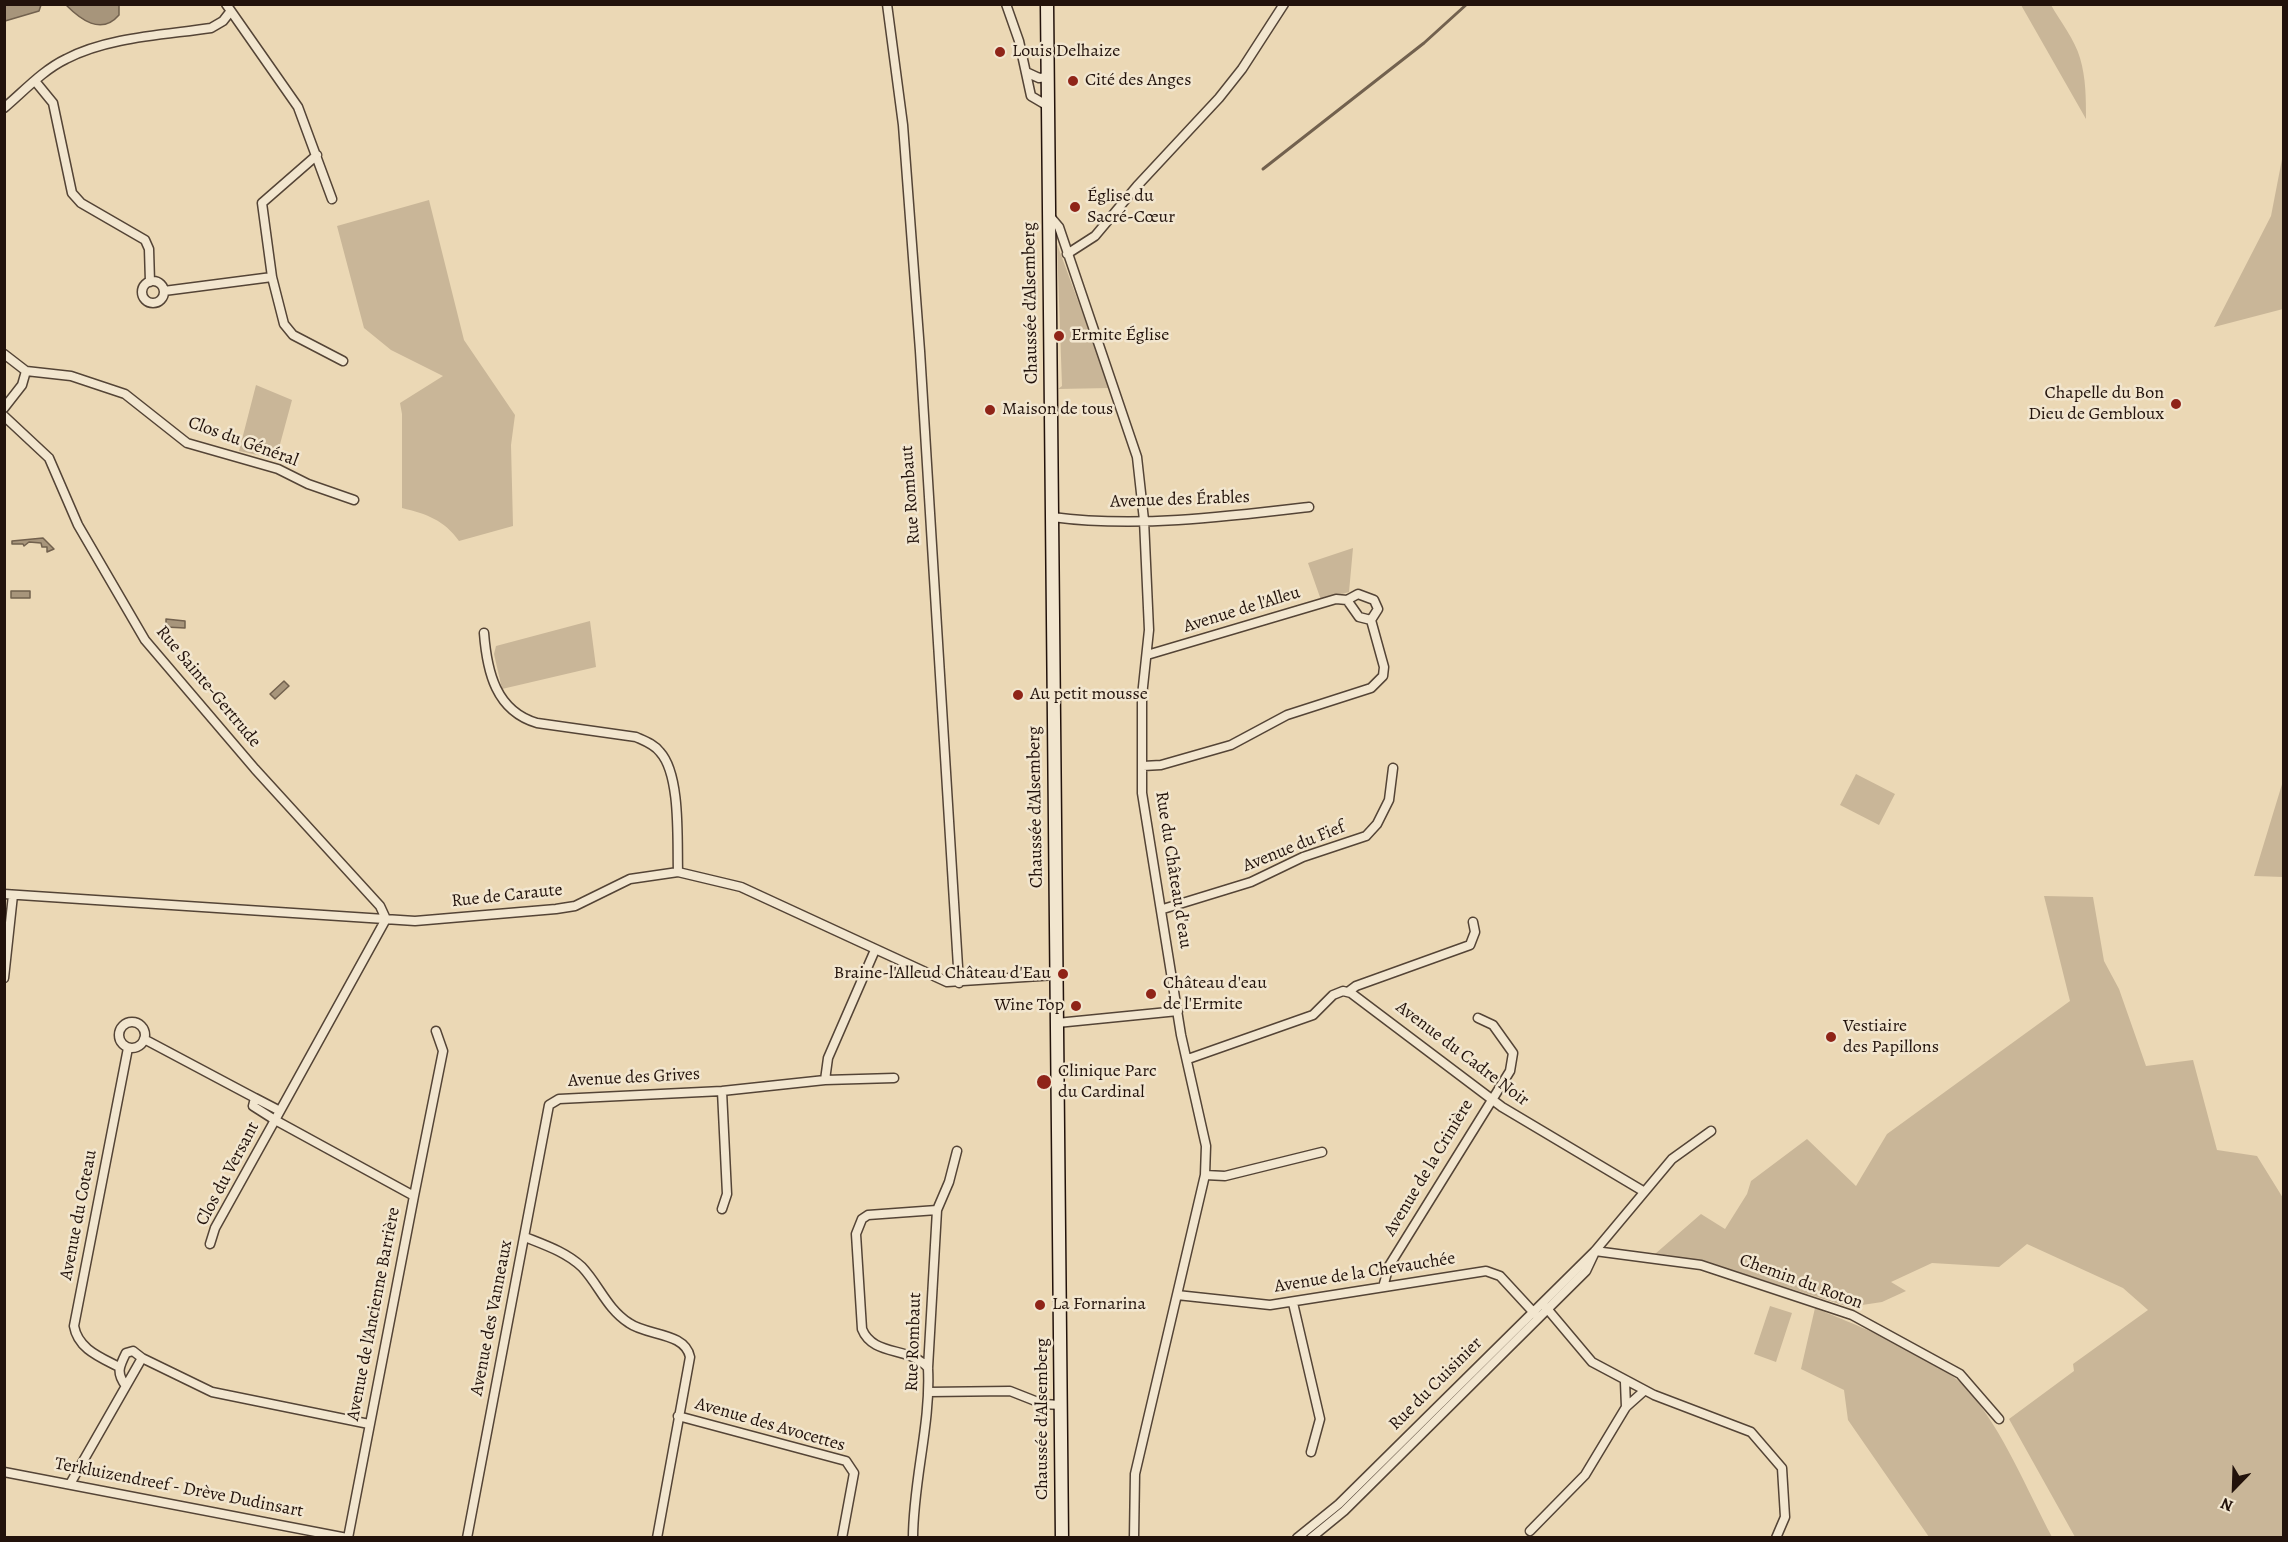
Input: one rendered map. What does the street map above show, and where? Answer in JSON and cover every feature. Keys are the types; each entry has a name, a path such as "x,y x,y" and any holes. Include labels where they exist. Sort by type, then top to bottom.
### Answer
{"main road":[{"name":"Chaussée d'Alsemberg","path":"1047,4 1062,1538"}],"street":[{"name":"Rue Rombaut","path":"887,4 903,126 920,351 959,983"},
{"path":"1006,4 1031,96 1048,106"},
{"path":"1067,254 1095,236 1137,186 1219,98 1242,69 1284,4"},
{"path":"4,108 68,57 121,42 211,28 223,21 228,8"},
{"path":"228,8 298,107 332,199"},
{"path":"1026,72 1038,78 1048,77"},
{"path":"35,81 53,103 72,193 81,203 145,240 149,249 150,282 142,290 142,297 148,303 160,302 164,291"},
{"path":"317,155 262,202 272,277 284,324 293,335 343,361"},
{"name":"Rue du Château d'eau","path":"1048,214 1059,227 1130,431 1140,473 1149,630 1142,696 1143,793 1147,836 1163,909 1178,1011 1206,1146 1204,1175 1135,1474 1134,1538"},
{"path":"164,291 272,277"},
{"path":"150,282 159,283 164,291"},
{"path":"4,354 26,370 21,385 4,408"},
{"name":"Clos du Général","path":"26,370 71,376 125,394 187,442 278,469 308,484 354,500"},
{"name":"Rue Sainte-Gertrude","path":"4,416 49,458 78,525 145,640 255,769 380,906 386,919"},
{"name":"Avenue des Érables","path":"1052,517 1144,520 1243,515 1309,507"},
{"name":"Avenue de l'Alleu","path":"1143,766 1161,765 1231,745 1287,715 1371,688 1383,676 1384,667 1371,620 1378,609 1374,600 1358,594 1347,600 1336,599 1147,655"},
{"path":"1347,600 1359,616 1371,620"},
{"path":"484,633 494,682 500,698 522,719 636,737 650,743 661,752 673,783 678,872"},
{"name":"Avenue du Fief","path":"1163,909 1251,882 1303,857 1366,836 1377,824 1389,800 1393,768"},
{"name":"Rue de Caraute","path":"9,894 415,921 460,919 575,906 630,879 678,872 741,887 947,982 1056,975"},
{"path":"4,978 9,894"},
{"path":"274,1120 386,919"},
{"path":"1188,1059 1313,1015 1333,995 1352,993 1356,986 1470,945 1475,932 1473,922"},
{"path":"825,1080 828,1058 875,950"},
{"name":"Avenue du Cadre Noir","path":"1352,993 1491,1099 1643,1191"},
{"path":"1057,1023 1178,1011"},
{"name":"Avenue de la Crinière","path":"1383,1287 1389,1266 1510,1071 1513,1053 1493,1025 1478,1018"},
{"name":"Avenue du Coteau","path":"119,1367 86,1349 75,1333 74,1326 128,1048 119,1040 121,1028 125,1023 138,1023 145,1033 144,1039 279,1111"},
{"path":"414,1196 443,1051 436,1031"},
{"path":"128,1048 135,1048 144,1039"},
{"name":"Avenue des Grives","path":"549,1105 559,1098 722,1091 825,1080 894,1078"},
{"name":"Avenue des Grives","path":"722,1091 727,1194 722,1209"},
{"name":"Avenue du Coteau","path":"255,1098 253,1106 255,1110 274,1120"},
{"name":"Avenue des Vanneaux","path":"467,1538 549,1105"},
{"name":"Avenue de l'Ancienne Barrière","path":"274,1120 414,1196 347,1538"},
{"name":"Clos du Versant","path":"210,1244 215,1228 274,1120"},
{"name":"Rue du Cuisinier","path":"1311,1538 1344,1511 1544,1306 1595,1251 1643,1191 1672,1160 1711,1131"},
{"name":"Rue Rombaut","path":"913,1538 914,1496 929,1392 928,1368 937,1210 949,1182 957,1151"},
{"path":"1204,1175 1225,1176 1322,1152"},
{"path":"928,1368 921,1360 880,1347 871,1343 865,1336 862,1329 856,1234 862,1220 868,1215 937,1210"},
{"path":"525,1237 568,1256 583,1268 605,1301 628,1323 686,1346 690,1357 657,1538"},
{"name":"Chemin du Roton","path":"1595,1251 1701,1266 1852,1315 1960,1374 1999,1419"},
{"name":"Avenue de la Chevauchée","path":"1177,1295 1270,1305 1486,1271 1500,1276 1536,1314"},
{"path":"1293,1303 1320,1419 1311,1452"},
{"path":"1544,1306 1592,1362 1625,1382 1752,1432 1782,1468 1785,1517 1776,1538"},
{"name":"Rue du Cuisinier","path":"1297,1538 1339,1504 1536,1314"},
{"path":"126,1386 120,1378 119,1367 126,1353 133,1351 142,1358 212,1392 369,1424"},
{"path":"70,1484 142,1358"},
{"path":"1625,1382 1626,1407"},
{"path":"929,1392 1010,1391 1043,1404 1061,1405"},
{"path":"1530,1531 1585,1475 1626,1407 1644,1391"},
{"name":"Avenue des Avocettes","path":"678,1416 846,1461 854,1473 842,1538"},
{"name":"Terkluizendreef - Drève Dudinsart","path":"4,1472 347,1538"}],"shaded area":[{"path":"5,4 41,5 39,11 5,21"},
{"path":"66,5 119,5 119,15 112,21 98,25 84,20"},
{"path":"2021,5 2051,5 2071,38 2078,51 2083,73 2086,119"},
{"path":"2283,154 2283,309 2214,327 2271,216"},
{"path":"429,200 464,340 515,415 511,445 513,526 459,541 441,523 402,508 400,403 443,376 391,350 364,328 337,226"},
{"path":"1057,244 1110,388 1058,389 1062,386"},
{"path":"256,385 292,400 276,459 239,451"},
{"path":"43,538 54,549 47,552 47,547 42,547 41,543 29,542 24,546 23,544 12,544 12,541"},
{"path":"1353,548 1349,592 1321,600 1308,563"},
{"path":"11,591 30,591 30,598 11,598"},
{"path":"166,619 185,621 185,628 166,627"},
{"path":"590,621 596,667 502,689 494,654 496,646"},
{"path":"284,681 289,686 275,699 270,694"},
{"path":"1856,774 1895,794 1879,825 1840,805"},
{"path":"2283,781 2283,877 2254,876"},
{"path":"2044,896 2093,897 2104,961 2119,989 2146,1066 2193,1060 2217,1150 2257,1156 2283,1198 2283,1537 2075,1537 2009,1419 2074,1371 2073,1364 2148,1310 2123,1288 2027,1244 1999,1267 1932,1263 1891,1282 1906,1291 1882,1302 1849,1307 1725,1268 1655,1254 1701,1214 1725,1229 1747,1194 1751,1181 1807,1139 1856,1186 1887,1134 2070,1001"},
{"path":"1770,1306 1792,1313 1776,1362 1754,1354"},
{"path":"1815,1308 1918,1354 1955,1378 1968,1390 2004,1442 2052,1537 1929,1537 1848,1420 1844,1390 1801,1369"}],"waterway":[{"path":"1263,169 1424,43 1467,4"}],"place":[{"name":"Louis Delhaize","path":"1000,52"},
{"name":"Cité des Anges","path":"1073,81"},
{"name":"Église du Sacré-Cœur","path":"1075,207"},
{"name":"Ermite Église","path":"1059,336"},
{"name":"Chapelle du Bon Dieu de Gembloux","path":"2176,404"},
{"name":"Maison de tous","path":"990,410"},
{"name":"Au petit mousse","path":"1018,695"},
{"name":"Braine-l'Alleud Château d'Eau","path":"1063,974"},
{"name":"Château d'eau de l'Ermite","path":"1151,994"},
{"name":"Wine Top","path":"1076,1006"},
{"name":"Vestiaire des Papillons","path":"1831,1037"},
{"name":"Clinique Parc du Cardinal","path":"1044,1082"},
{"name":"La Fornarina","path":"1040,1305"}]}
